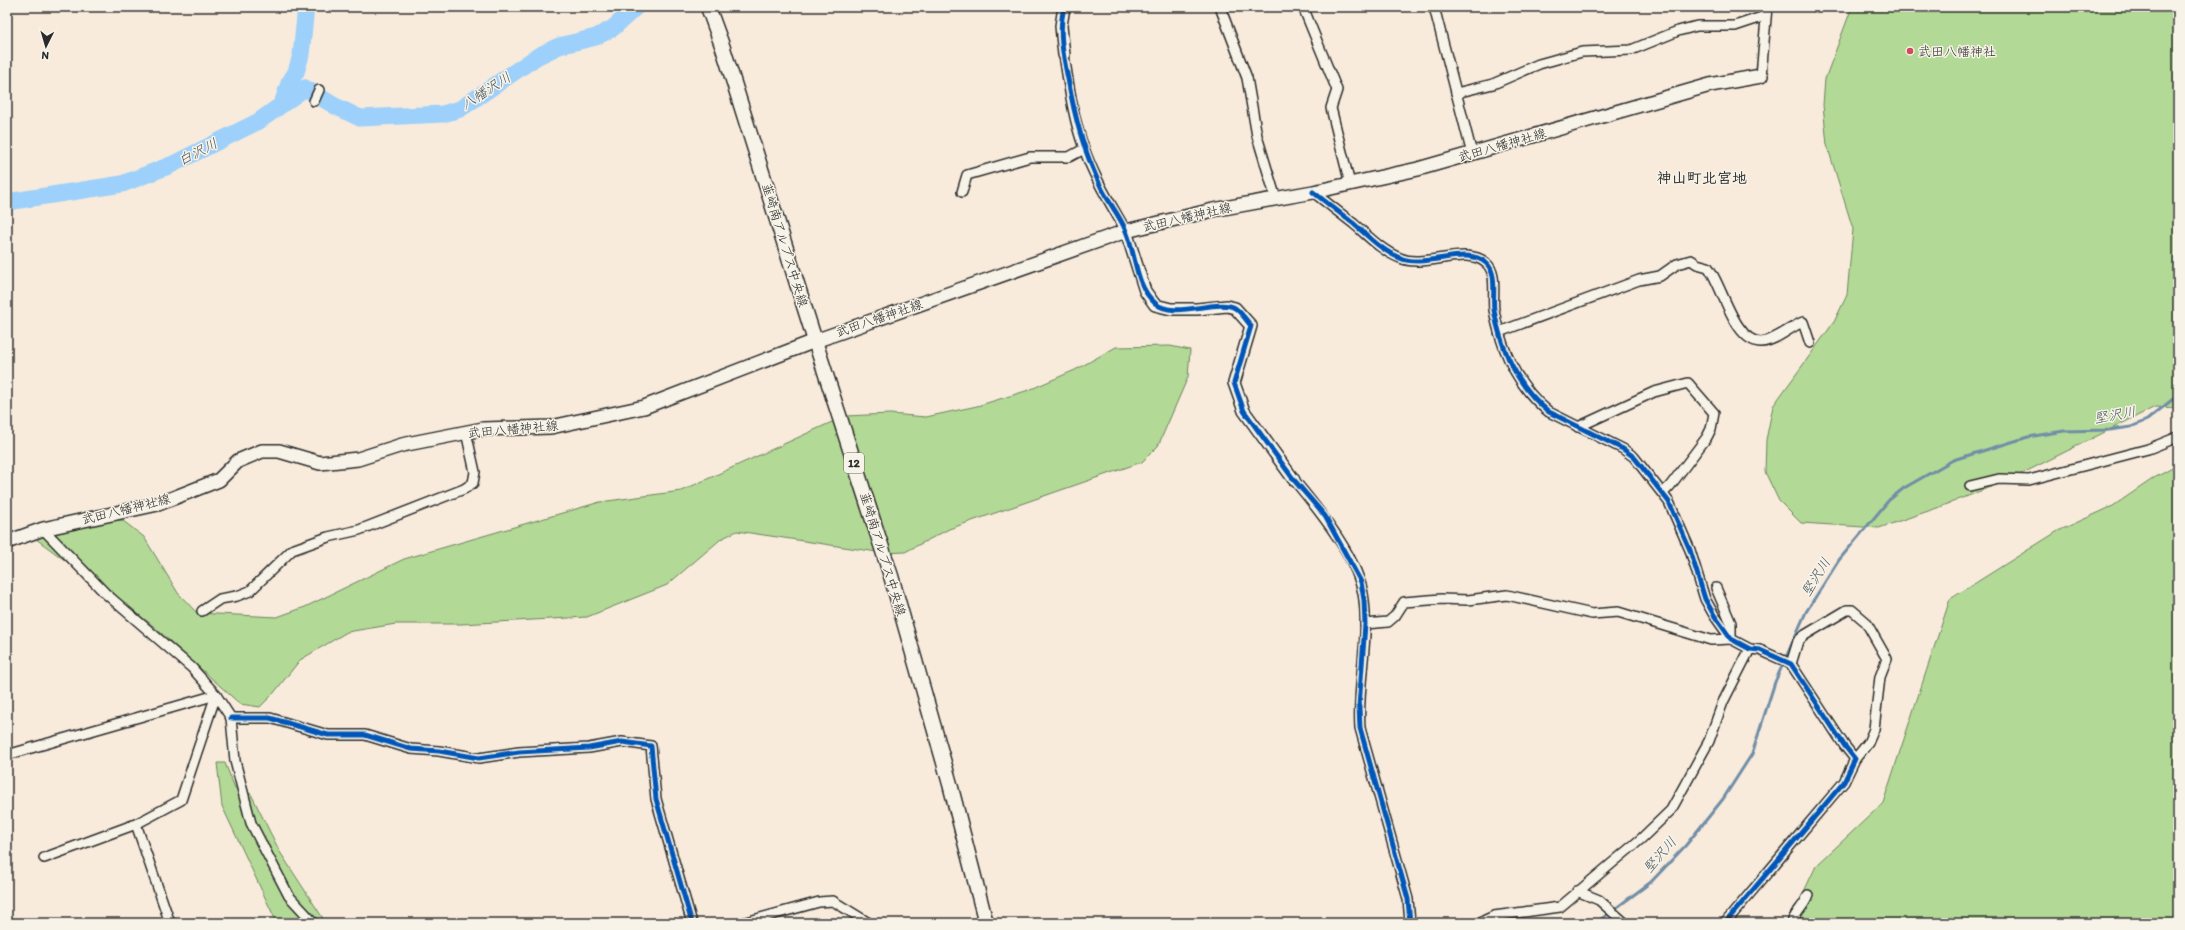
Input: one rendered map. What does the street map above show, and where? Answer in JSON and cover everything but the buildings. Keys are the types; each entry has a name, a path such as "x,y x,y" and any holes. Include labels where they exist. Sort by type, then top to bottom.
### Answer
{"main road":[{"name":"韮崎南アルプス中央線","path":"708,7 728,63 814,341 891,576 950,784 986,923"},
{"name":"武田八幡神社線","path":"7,542 43,529 158,504 219,480 238,462 262,450 279,451 320,463 358,459 402,445 466,432 483,429 551,427 644,407 814,341 1126,231 1213,210 1313,192 1418,169 1710,85 1761,76"}],"street":[{"path":"1064,7 1060,26 1077,126 1084,149 1102,189 1126,231 1145,291 1155,304 1171,309 1197,309 1227,306 1235,308 1251,326 1234,383 1244,411 1294,480 1325,516 1361,582 1364,600 1365,624 1359,707 1360,728 1408,899 1410,923"},
{"path":"1220,7 1247,78 1257,136 1276,199"},
{"path":"1303,7 1337,90 1331,108 1350,184"},
{"path":"1434,7 1472,154"},
{"path":"1456,93 1494,84 1539,64 1582,52 1631,50 1678,31 1697,26 1735,26 1766,12 1761,76"},
{"path":"314,101 319,90"},
{"path":"962,192 967,175 977,171 1030,157 1069,157 1084,149"},
{"path":"1313,192 1382,248 1401,259 1435,260 1471,256 1486,263 1492,273 1494,309 1499,332 1519,380 1549,412 1624,449 1634,458 1669,502 1690,550 1706,599 1714,615 1731,639 1750,649 1760,650 1791,664 1831,726 1855,759"},
{"path":"1499,332 1632,282 1660,276 1677,264 1691,260 1697,264 1708,267 1715,275 1730,315 1748,336 1760,342 1773,339 1803,322 1810,343"},
{"path":"1578,427 1654,392 1688,383 1714,412 1711,429 1670,486 1662,493"},
{"path":"202,611 220,599 237,596 250,591 292,550 328,536 359,530 464,489 473,483 475,472 466,432"},
{"path":"1970,486 1999,479 2029,480 2148,448 2178,437"},
{"path":"43,529 106,593 192,668 216,695 231,718 235,761 250,823 289,896 314,923"},
{"path":"1716,588 1731,623 1731,639"},
{"path":"1365,624 1388,622 1395,616 1404,602 1441,599 1468,600 1507,595 1592,614 1618,612 1711,640 1731,639"},
{"path":"1725,923 1844,782 1855,759 1868,743 1874,729 1880,677 1887,659 1866,622 1852,610 1847,610 1805,635 1798,641 1791,664"},
{"path":"1479,923 1494,916 1560,907 1577,891 1642,838 1671,810 1710,741 1723,702 1750,649"},
{"path":"7,755 216,695"},
{"path":"44,858 136,824 181,800 216,695"},
{"path":"231,718 270,718 328,735 365,736 410,749 439,750 479,758 519,752 583,749 622,742 640,743 651,746 656,799 692,923"},
{"path":"136,824 170,923"},
{"path":"1577,891 1599,900 1624,923"},
{"path":"1792,923 1794,917 1806,904 1808,895"},
{"path":"742,923 819,902 833,901 869,923"}],"green space":[{"path":"1852,7 2178,7 2178,408 2155,407 2009,480 1940,507 1879,528 1801,523 1779,501 1765,472 1766,440 1773,406 1834,322 1847,295 1853,229 1827,145 1823,105 1825,79"},
{"path":"1170,346 1190,350 1188,377 1158,446 1142,462 949,529 905,552 884,553 737,531 721,539 667,585 587,617 461,624 396,624 347,632 300,660 273,694 260,707 240,704 151,624 28,533 71,518 122,520 144,537 178,593 197,613 277,617 305,607 404,559 600,502 681,491 845,416 890,414 926,417 977,406 1029,390 1075,370 1116,347"},
{"path":"2178,465 2178,923 1789,923 1816,866 1883,803 1950,599 2058,531 2113,506 2154,478"},
{"path":"217,763 225,763 235,788 251,794 280,852 326,923 277,923 222,806"}],"waterway":[{"name":"白沢川","path":"282,104 289,83 296,72 301,55 306,7"},
{"name":"八幡沢川","path":"7,202 122,184 171,165 259,121 305,88 335,106 360,118 443,114 460,109 538,56 559,46 596,37 613,28 636,7"},
{"name":"堅沢川","path":"1596,923 1651,882 1686,845 1723,799 1752,754 1775,682 1806,612 1839,560 1889,500 1904,488 1953,460 2028,437 2064,431 2110,430 2131,427 2147,420 2178,395"}],"cycle path":[{"path":"1064,7 1061,25 1063,52 1081,135 1096,176 1126,231 1143,288 1148,296 1163,308 1173,310 1218,305 1227,306 1235,308 1251,326 1234,383 1244,411 1294,480 1325,516 1361,582 1364,600 1365,624 1359,707 1360,728 1408,899 1410,923"},
{"path":"1313,192 1381,247 1400,258 1410,261 1421,261 1468,256 1478,258 1490,267 1494,285 1494,310 1501,339 1512,366 1528,391 1549,412 1623,449 1634,457 1669,502 1690,550 1705,599 1731,639 1750,649 1760,650 1791,664 1844,745 1855,759 1844,782 1725,923"},
{"path":"231,718 270,718 328,735 365,735 411,749 439,751 479,758 519,752 589,748 622,742 651,746 656,799 692,923"}],"place":[{"name":"武田八幡神社","path":"1910,51"}],"district":[{"name":"神山町北宮地","path":"1702,178"}]}
